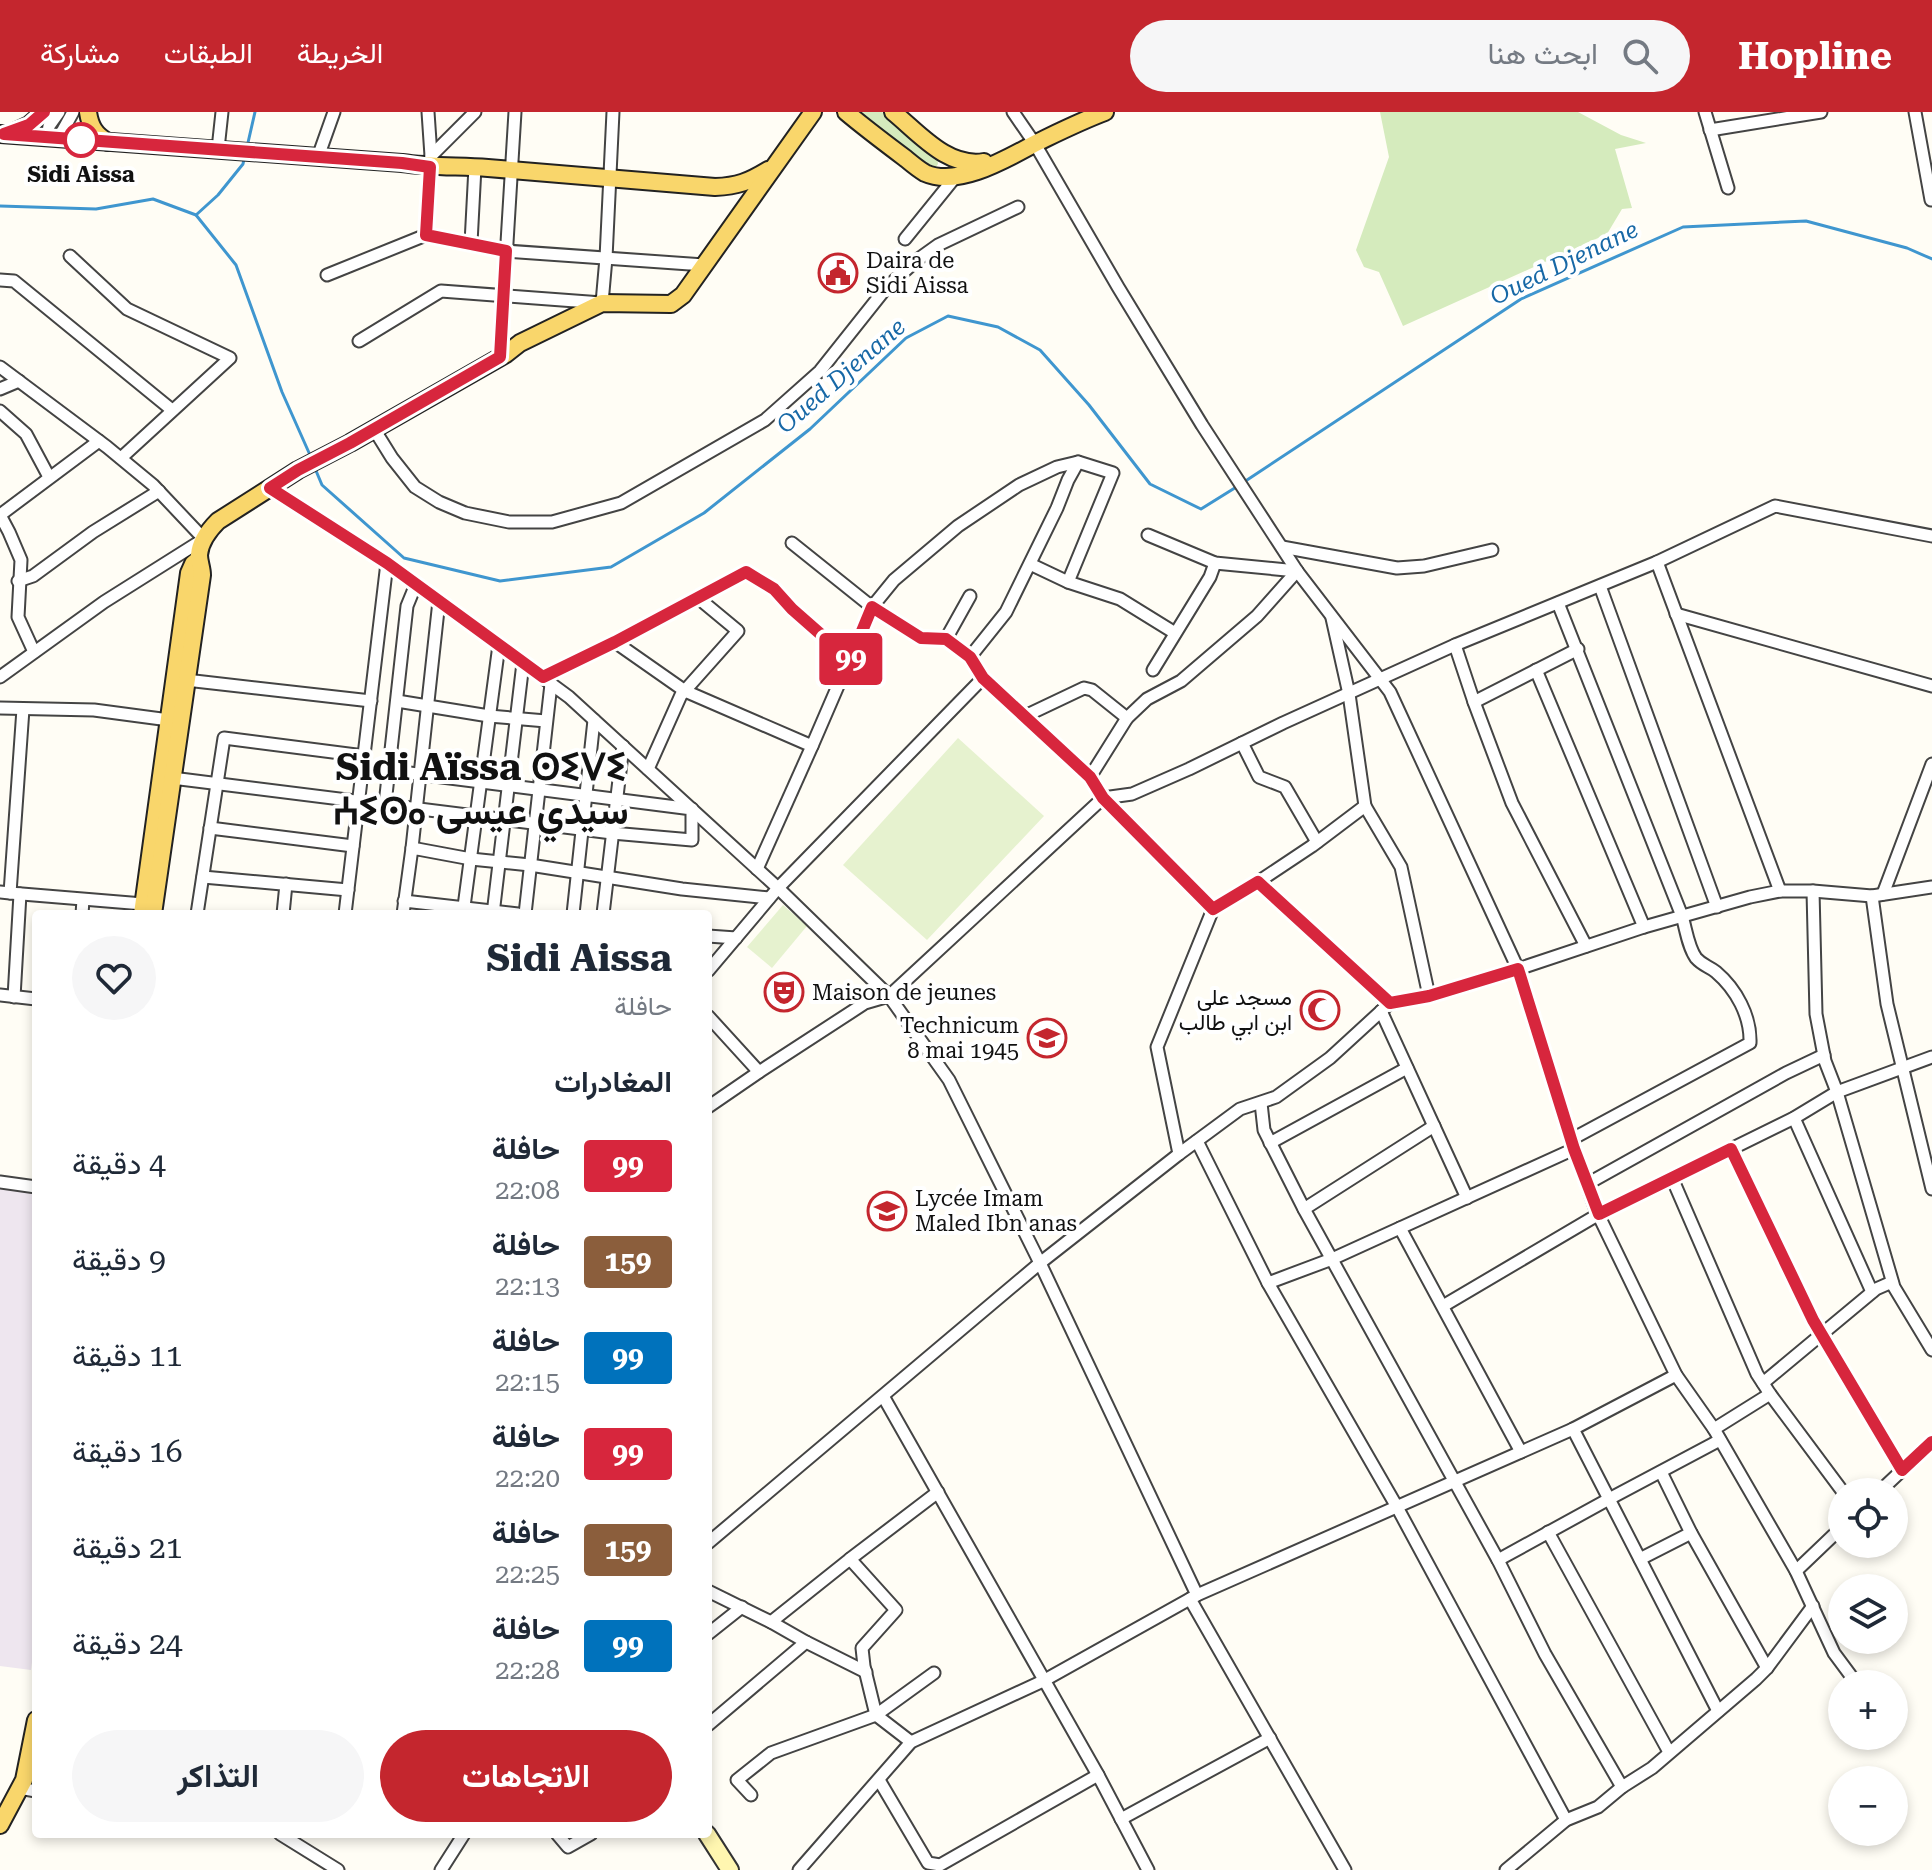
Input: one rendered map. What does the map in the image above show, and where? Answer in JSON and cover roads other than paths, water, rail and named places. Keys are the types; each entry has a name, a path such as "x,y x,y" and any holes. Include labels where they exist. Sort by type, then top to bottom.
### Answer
{"main road":[{"path":"2,134 29,125 44,112"},
{"path":"88,112 95,132 110,142"},
{"path":"846,112 926,173 939,176 956,176 979,170 1105,112"},
{"path":"146,910 172,778 202,575 199,559 204,539 218,521 298,470 503,356 520,343 602,303 671,304 683,295 813,114"},
{"path":"900,114 942,153 957,161 974,164 1012,155"},
{"path":"2,134 402,163 430,161 442,165 715,187 747,182 776,165"},
{"path":"926,173 932,174 941,168 942,153"},
{"path":"503,356 540,343 626,302"},
{"path":"146,910 189,573 199,559"},
{"path":"0,1825 28,1790 24,1780 32,1740"},
{"path":"710,1838 730,1870"}],"street":[{"path":"59,112 48,128 50,138 62,132 73,112"},
{"path":"222,112 222,149"},
{"path":"318,157 334,112"},
{"path":"426,235 430,161 428,112"},
{"path":"430,161 475,112"},
{"path":"503,356 515,112"},
{"path":"359,341 441,291 602,303 613,112"},
{"path":"1013,112 1202,425 1297,571 1390,692 1518,969 1573,1144 1599,1214 1676,1375 1717,1435 1796,1571 1834,1653 1847,1670"},
{"path":"1705,112 1728,188"},
{"path":"1710,130 1821,112"},
{"path":"1915,112 1931,200"},
{"path":"471,243 475,167"},
{"path":"905,239 956,176"},
{"path":"374,429 415,487 465,513 509,522 552,522 621,503 765,420 820,371 886,288 917,260 938,245 1018,207"},
{"path":"327,275 426,235 506,251 704,265"},
{"path":"70,256 127,309 230,358 121,458"},
{"path":"0,280 14,281 172,410"},
{"path":"0,367 121,458 159,491 204,539 104,602 0,677"},
{"path":"0,389 19,381"},
{"path":"0,411 26,434 49,477"},
{"path":"34,652 18,617 21,560 0,515 99,441"},
{"path":"970,657 1006,612 1078,462"},
{"path":"757,869 872,607 894,580 958,526 1019,485 1057,467 1078,462 1113,473 1068,582"},
{"path":"270,488 387,563 569,697 778,888 889,996 949,1080 1040,1263 1194,1597 1345,1870"},
{"path":"18,581 33,576 93,532 159,491"},
{"path":"712,1104 865,1003 889,996 1103,798 1132,794 1455,645 1657,562 1775,506 1932,536"},
{"path":"1148,535 1215,563 1297,571"},
{"path":"792,543 872,607 921,638 946,639 970,657 983,678 1090,777 1103,798 1213,909"},
{"path":"1282,547 1397,568 1424,566 1492,550"},
{"path":"1657,562 1780,891"},
{"path":"346,910 387,563"},
{"path":"1153,670 1210,577 1215,563"},
{"path":"1030,564 1068,582 1120,599 1175,633"},
{"path":"1090,777 1127,718 1147,699 1181,681 1257,616 1297,571"},
{"path":"547,680 746,572 774,589 850,660"},
{"path":"385,804 407,606 416,584"},
{"path":"1600,586 1717,907"},
{"path":"946,639 970,596"},
{"path":"648,769 681,695 738,631 697,597"},
{"path":"439,601 404,908 443,910"},
{"path":"1268,1283 1332,1259 1467,1198 1573,1144 1750,1043 1750,1027 1745,1012 1724,980 1695,956 1558,603"},
{"path":"1676,614 1932,686"},
{"path":"1332,615 1349,694 1365,806 1401,867 1429,996"},
{"path":"615,642 685,691 812,746"},
{"path":"463,910 499,645"},
{"path":"1455,645 1512,803 1586,946"},
{"path":"1474,702 1578,649"},
{"path":"493,910 523,663"},
{"path":"1536,670 1644,927"},
{"path":"712,966 778,888 983,678"},
{"path":"186,680 371,701"},
{"path":"525,910 546,721 547,680"},
{"path":"1025,716 1084,688 1092,690 1127,718"},
{"path":"397,701 489,716 546,721"},
{"path":"0,708 94,710 169,720"},
{"path":"14,997 10,893 23,709"},
{"path":"573,910 594,720"},
{"path":"198,910 224,738 390,769 692,809"},
{"path":"1242,743 1259,777 1285,787 1317,842"},
{"path":"603,910 623,746"},
{"path":"1932,764 1877,895 1887,1004 1932,1189"},
{"path":"172,778 612,833 692,840 692,809"},
{"path":"1179,1154 1157,1047 1213,909 1258,882 1365,806"},
{"path":"210,828 353,846"},
{"path":"412,848 682,889 769,898"},
{"path":"203,877 348,890"},
{"path":"1258,882 1385,1007 1407,1068 1467,1198"},
{"path":"283,910 286,884"},
{"path":"712,1540 1040,1263 1240,1109 1276,1097 1330,1058 1385,1007 1518,969 1644,927 1780,891 1877,895 1932,887"},
{"path":"1813,891 1816,1014 1824,1055 1892,1282 1930,1344"},
{"path":"10,893 83,900 140,910"},
{"path":"82,910 83,900"},
{"path":"712,936 736,938"},
{"path":"0,995 32,999"},
{"path":"712,1020 759,1072"},
{"path":"1587,1184 1824,1055"},
{"path":"1443,1306 1599,1214 1794,1118 1837,1092 1932,1057"},
{"path":"1270,1143 1407,1068"},
{"path":"1261,1103 1264,1130 1304,1209 1456,1481 1545,1654 1622,1787"},
{"path":"1794,1118 1872,1292"},
{"path":"1304,1209 1434,1126"},
{"path":"1197,1141 1268,1283 1397,1507 1566,1820"},
{"path":"1731,1149 1821,1333 1902,1470"},
{"path":"1672,1178 1757,1374 1833,1478"},
{"path":"0,1182 32,1186"},
{"path":"1400,1228 1521,1452"},
{"path":"1763,1383 1872,1292 1892,1282"},
{"path":"799,1870 911,1742 1043,1681 1194,1597 1573,1429 1676,1375"},
{"path":"1498,1560 1661,1472 1717,1435 1770,1394"},
{"path":"883,1396 1098,1775 1148,1870"},
{"path":"1573,1429 1718,1711"},
{"path":"1894,1478 1932,1442"},
{"path":"1661,1472 1691,1533 1767,1668"},
{"path":"771,1622 938,1492"},
{"path":"1548,1532 1669,1752"},
{"path":"1640,1559 1691,1533"},
{"path":"1796,1571 1828,1540"},
{"path":"850,1559 896,1610 862,1648 876,1715 911,1742"},
{"path":"712,1593 866,1672"},
{"path":"1506,1870 1566,1820 1598,1807 1652,1768 1767,1668 1813,1606"},
{"path":"712,1631 742,1607"},
{"path":"712,1722 806,1642"},
{"path":"751,1795 737,1780 771,1753 876,1715 934,1673"},
{"path":"1121,1819 1270,1738"},
{"path":"879,1780 928,1863 940,1865 1098,1775"},
{"path":"286,1838 338,1870"},
{"path":"441,1870 461,1838"},
{"path":"560,1838 568,1847 584,1838"}],"waterway":[{"path":"247,147 255,112"},
{"path":"196,215 218,195 244,159"},
{"name":"Oued Djenane","path":"0,206 96,209 153,199 196,215 236,265 282,392 310,455"},
{"name":"Oued Djenane","path":"1244,482 1521,299 1683,227 1806,221 1907,248 1932,259"},
{"name":"Oued Djenane","path":"314,466 322,485 404,558 500,581 611,567 704,513 810,429 906,338 948,316 998,327 1040,350 1089,405 1150,484 1201,509 1238,486"}],"place":[{"name":"Sidi Aissa","path":"81,140"},
{"name":"Daira de Sidi Aissa","path":"838,273"},
{"name":"Maison de jeunes","path":"784,992"},
{"name":"مسجد علي ابن ابي طالب","path":"1320,1010"},
{"name":"Technicum 8 mai 1945","path":"1047,1038"},
{"name":"Lycée Imam Maled Ibn anas","path":"887,1211"}],"district":[{"name":"Sidi Aïssa ⵙⵉⴸⵉ ⵄⵉⵙⴰ سيدي عيسى","path":"481,789"}]}
